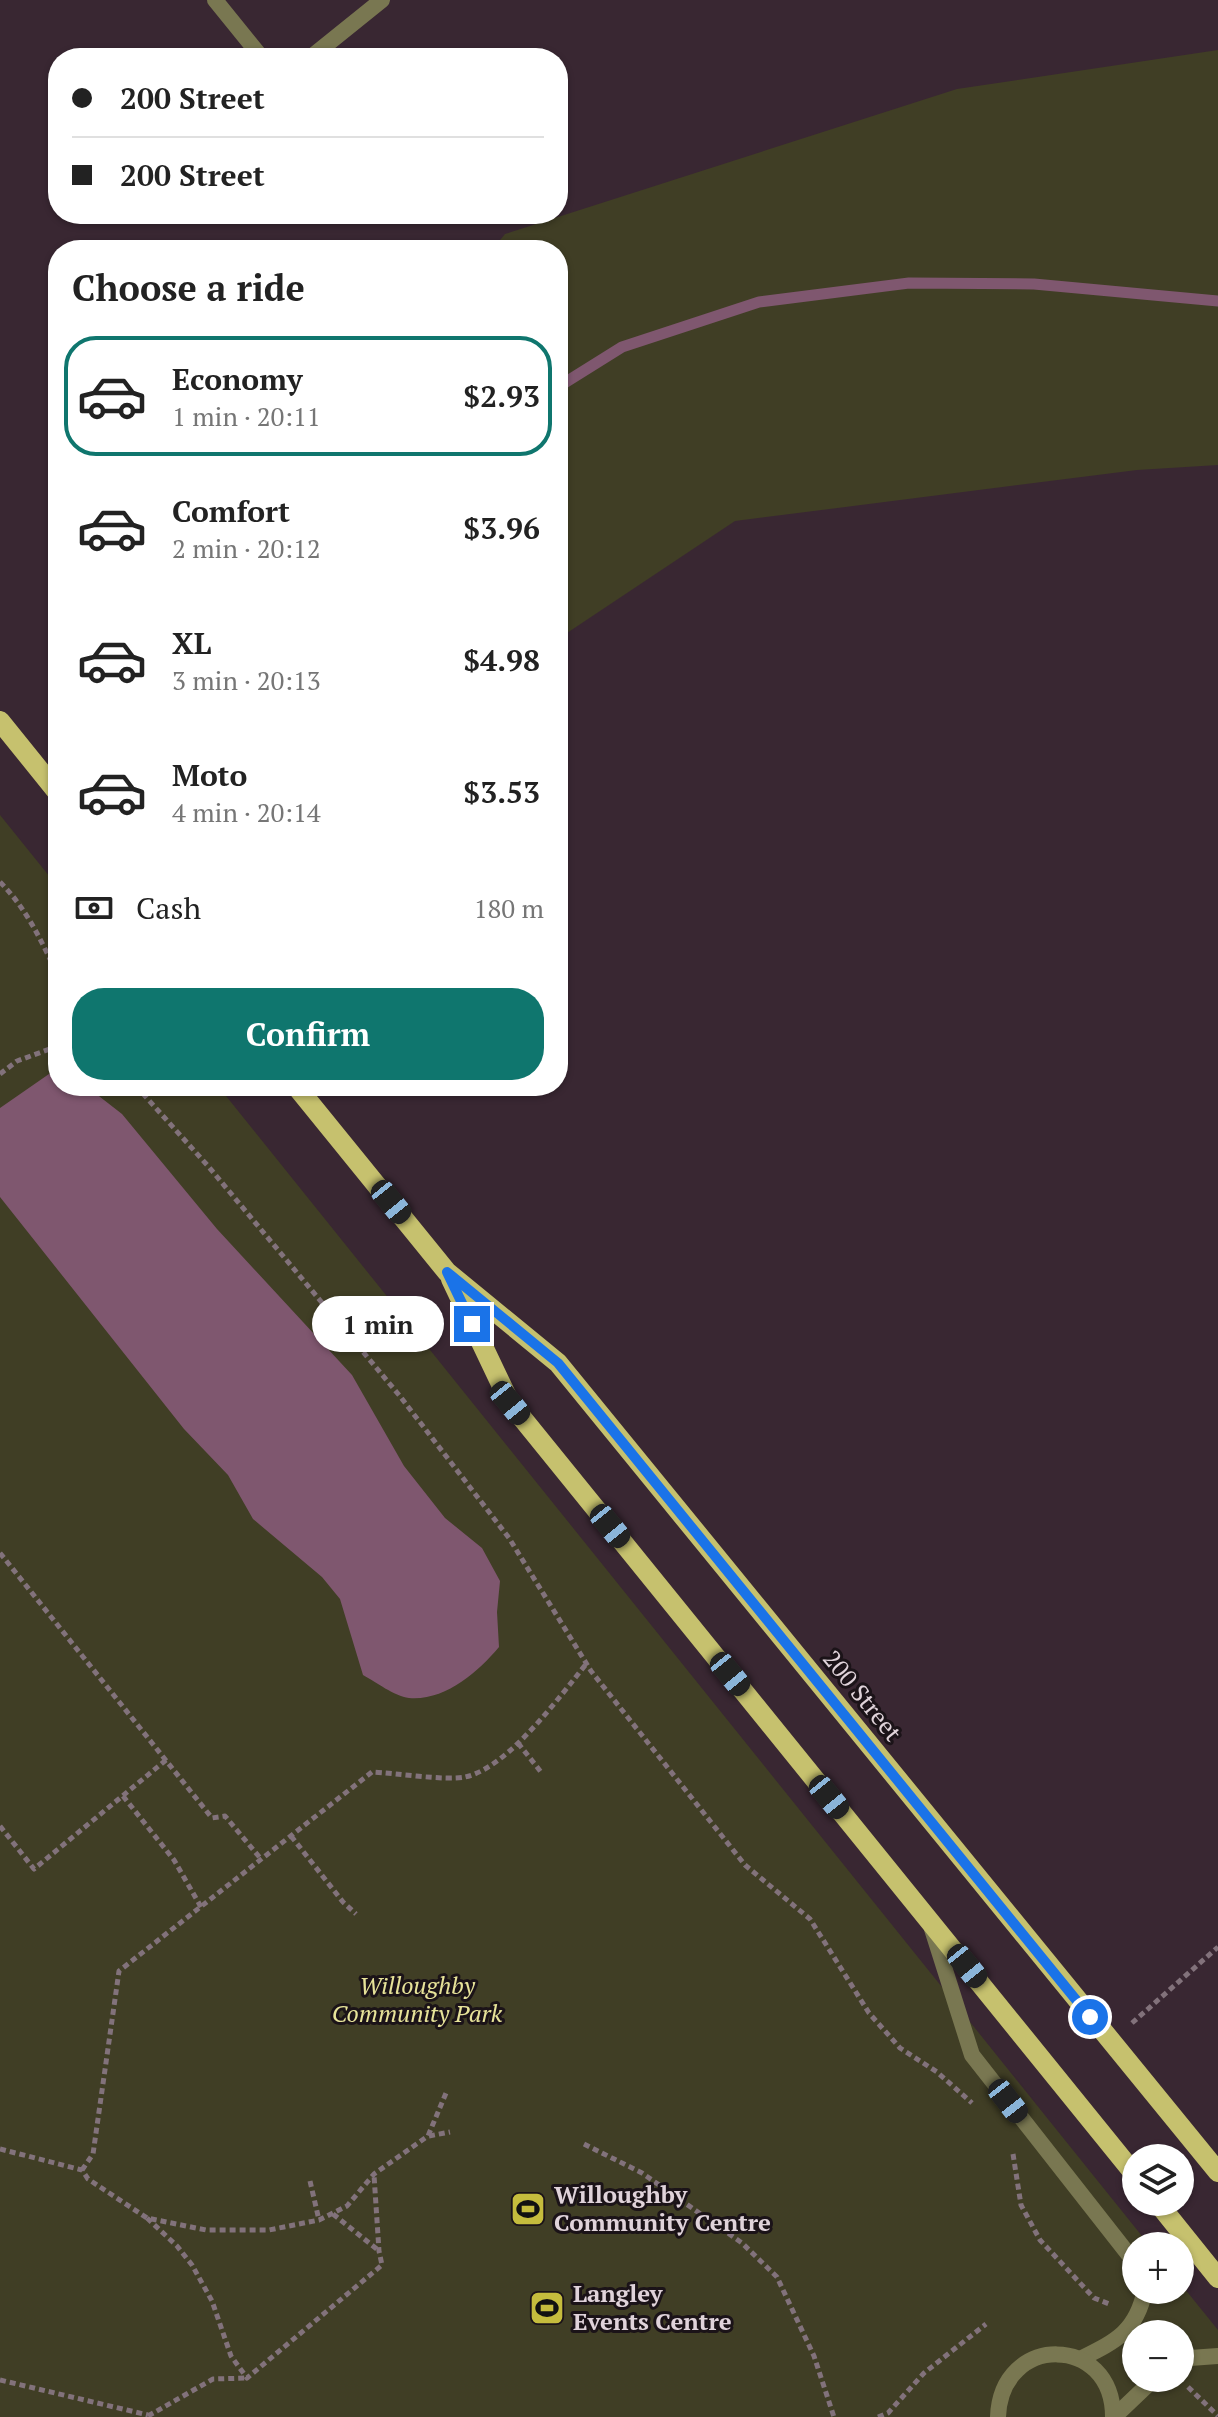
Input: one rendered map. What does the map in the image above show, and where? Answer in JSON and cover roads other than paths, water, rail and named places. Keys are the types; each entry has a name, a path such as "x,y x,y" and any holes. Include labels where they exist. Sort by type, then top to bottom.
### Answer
{"main road":[{"path":"0,721 48,781"},
{"name":"200 Street","path":"304,1096 447,1272 558,1363 1218,2172"},
{"name":"200 Street","path":"447,1272 510,1403 1122,2159"},
{"path":"1168,2216 1218,2278"}],"street":[{"path":"215,0 254,48"},
{"path":"322,48 382,0"},
{"path":"929,1920 972,2055 1122,2246"},
{"path":"1080,2359 1114,2342 1130,2327 1141,2304"},
{"path":"998,2417 998,2400 1005,2382 1032,2358 1048,2354 1064,2354 1080,2359 1102,2377 1109,2390 1114,2417"},
{"path":"1194,2358 1208,2354 1218,2356"},
{"path":"1114,2417 1140,2392"}],"waterway":[{"path":"568,381 622,347 759,302 909,283 1034,284 1218,301"}],"place":[{"name":"Willoughby Community Centre","path":"528,2209"},
{"name":"Langley Events Centre","path":"547,2308"}],"park label":[{"name":"Willoughby Community Park","path":"417,2000"}]}
